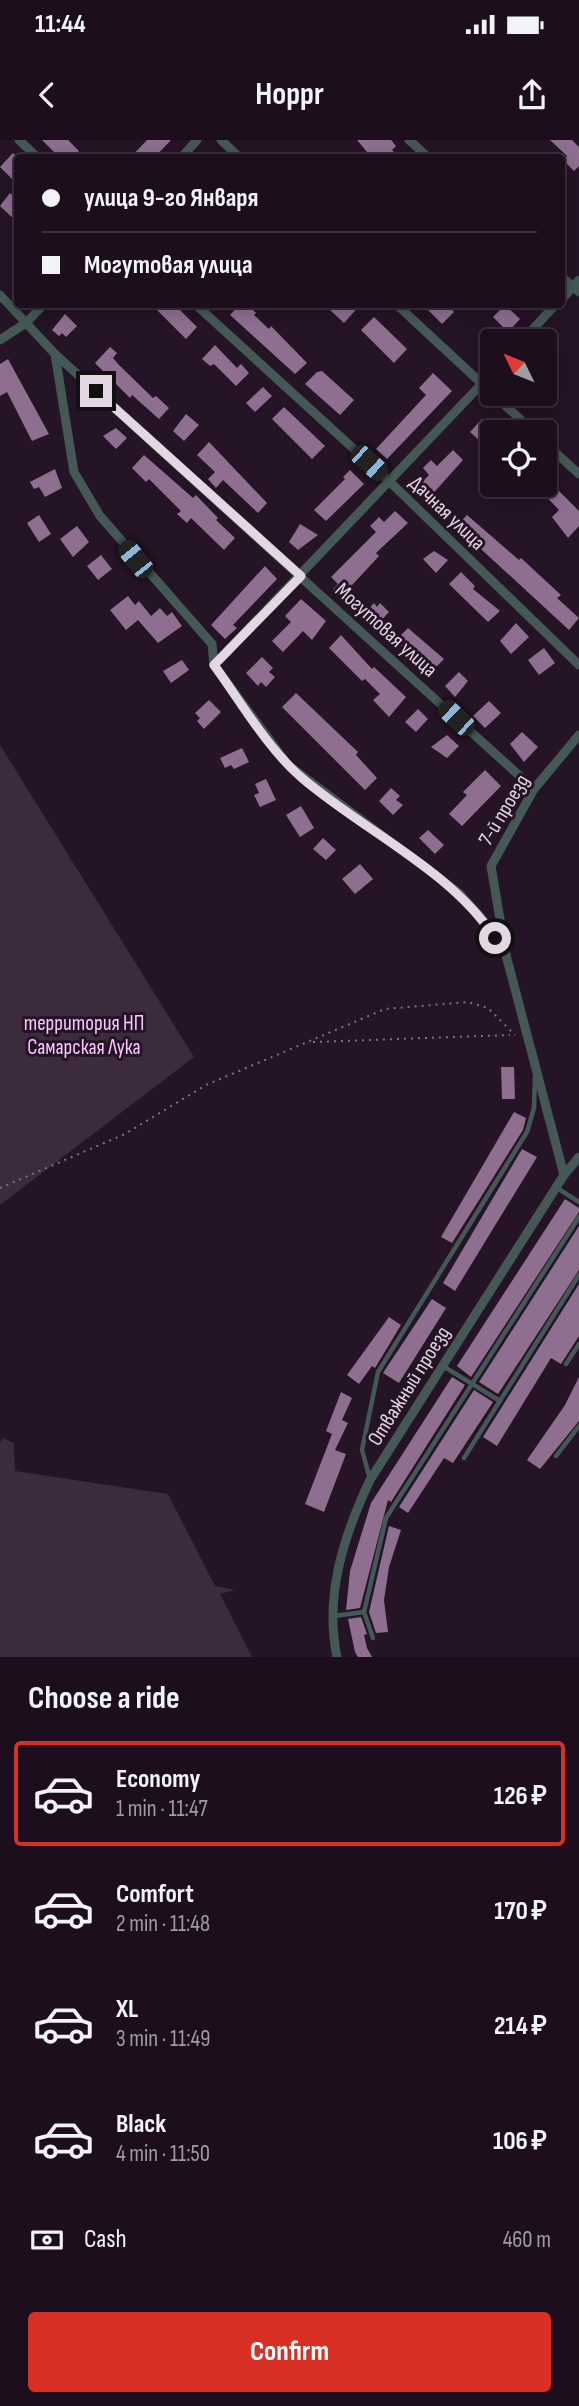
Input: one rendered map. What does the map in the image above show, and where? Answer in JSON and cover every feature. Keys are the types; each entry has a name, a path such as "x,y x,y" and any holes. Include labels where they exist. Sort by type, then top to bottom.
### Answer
{"street":[{"path":"19,140 34,154"},
{"path":"185,154 197,140"},
{"path":"222,140 236,154"},
{"path":"410,140 425,154"},
{"name":"Могутовая улица","path":"0,295 55,354 534,789"},
{"path":"0,340 26,323 40,308"},
{"name":"Дачная улица","path":"199,308 389,481 579,665"},
{"path":"400,308 480,383"},
{"path":"533,329 552,308"},
{"path":"55,354 74,471 100,516 212,644 214,665 288,765 459,893 484,921 506,955"},
{"path":"214,665 480,385"},
{"path":"505,406 521,420"},
{"path":"557,454 579,474"},
{"name":"7-й проезд","path":"564,1175 535,1074 506,955 491,866 534,789 579,735"},
{"name":"Отважный проезд","path":"337,1657 331,1632 340,1559 370,1480 556,1187 579,1157"}],"lane":[{"path":"370,1480 362,1450 378,1372 527,1132 534,1108 535,1074"},
{"path":"556,1187 579,1202"},
{"path":"373,1638 364,1612 386,1518 579,1217"},
{"path":"464,1458 579,1275"},
{"path":"566,1364 579,1344"},
{"path":"443,1366 500,1401"},
{"path":"556,1456 579,1426"},
{"path":"333,1616 364,1612"}],"path":[{"path":"0,1188 125,1134 206,1085 385,1009 468,1002 488,1009 511,1035"},
{"path":"309,1042 511,1035 526,1038"}],"green space":[{"name":"территория НП Самарская Лука","path":"0,745 194,1057 0,1205"},
{"path":"3,1438 14,1443 15,1471 168,1494 215,1586 235,1590 220,1594 252,1657 0,1657 0,1443"}],"building":[{"path":"42,140 68,140 79,151 76,154 56,154"},
{"path":"147,140 171,140 158,154 134,154"},
{"path":"357,140 391,140 396,146 392,150 394,154 369,154"},
{"path":"550,140 572,140 579,147 579,166 574,171 565,162 565,154"},
{"path":"13,153 14,154 12,179 0,167"},
{"path":"10,193 14,196 14,219 0,206"},
{"path":"155,308 178,308 197,327 186,339"},
{"path":"236,308 251,308 256,313 254,315 269,329 271,326 307,363 295,374 230,315"},
{"path":"332,308 357,308 344,323 330,310"},
{"path":"426,308 450,308 454,312 442,324"},
{"path":"502,308 508,308 520,319 511,329 505,329 493,317"},
{"path":"65,314 77,326 66,337 62,333 59,336 52,330"},
{"path":"374,317 407,349 394,363 361,330"},
{"path":"215,345 237,368 241,364 249,373 236,386 214,364 210,366 202,359"},
{"path":"110,347 117,353 113,358 119,365 153,398 156,396 169,408 159,419 132,395 130,398 95,363"},
{"path":"8,359 49,434 32,441 7,392 0,396 0,364"},
{"path":"322,371 354,400 340,415 305,384 317,372"},
{"path":"433,373 452,391 387,459 376,449 426,395 419,388"},
{"path":"263,387 272,396 255,412 246,403"},
{"path":"284,407 325,446 312,459 272,419"},
{"path":"186,414 199,425 184,441 173,431"},
{"path":"480,421 480,441 470,432"},
{"path":"116,428 127,438 116,449 103,436"},
{"path":"209,442 267,503 258,513 223,480 216,488 208,479 215,472 197,455"},
{"path":"453,450 463,460 429,498 417,487 429,475 423,468 431,460 437,466"},
{"path":"144,455 193,498 196,495 235,538 224,550 191,518 187,523 177,514 181,511 149,479 146,482 132,468"},
{"path":"55,469 62,488 45,497 39,487 34,489 30,482"},
{"path":"350,470 364,484 326,521 314,510 345,479 343,477"},
{"path":"557,489 579,511 579,526 568,538 552,517 559,510 547,497 557,497"},
{"path":"395,511 408,523 376,553 379,556 341,597 333,589 338,584 331,577 376,532 370,526 379,517 384,522"},
{"path":"39,515 51,534 39,542 27,523"},
{"path":"467,515 519,560 521,558 561,595 557,598 579,618 569,630 456,526"},
{"path":"300,524 318,535 298,550 289,542"},
{"path":"77,526 89,542 73,557 60,539"},
{"path":"434,551 448,560 436,573 423,559"},
{"path":"101,555 112,569 98,580 87,566"},
{"path":"265,566 277,579 233,625 237,628 225,639 211,625"},
{"path":"461,572 475,586 473,589 500,611 488,622 449,584"},
{"path":"128,596 135,605 139,601 151,616 160,608 167,616 172,612 182,626 158,643 138,620 126,630 110,610"},
{"path":"301,599 326,621 312,640 303,631 283,652 272,641 291,622 285,616"},
{"path":"374,603 377,607 380,603 389,612 378,624 366,612"},
{"path":"516,623 529,637 511,654 500,641"},
{"path":"408,628 444,659 430,673 395,641"},
{"path":"341,635 372,669 374,667 406,697 389,717 373,700 380,694 365,679 362,681 329,648"},
{"path":"544,648 555,663 539,675 528,660"},
{"path":"262,657 273,668 269,672 275,677 266,687 261,682 258,686 246,673"},
{"path":"182,660 189,670 171,683 163,671"},
{"path":"459,672 468,681 455,697 445,686"},
{"path":"296,693 358,752 356,755 377,778 365,790 282,707"},
{"path":"209,700 221,712 204,729 197,721 200,718 195,713"},
{"path":"489,701 501,713 485,728 473,716"},
{"path":"418,709 428,719 416,732 405,722"},
{"path":"522,732 538,747 524,762 510,744"},
{"path":"447,735 459,746 447,758 431,747"},
{"path":"242,748 249,762 234,769 231,765 225,768 220,758"},
{"path":"485,770 501,786 462,826 449,814 467,795 463,792"},
{"path":"266,779 276,800 260,807 254,795 259,793 255,784"},
{"path":"391,788 400,796 396,800 403,805 393,815 379,801"},
{"path":"301,806 314,828 300,837 286,815"},
{"path":"428,830 444,845 435,854 419,838"},
{"path":"323,838 336,850 326,860 313,849"},
{"path":"360,864 373,879 355,894 342,879"},
{"path":"501,1067 514,1067 515,1099 502,1099"},
{"path":"514,1112 526,1118 523,1130 452,1243 441,1237"},
{"path":"522,1149 537,1157 455,1291 443,1283"},
{"path":"565,1199 579,1208 579,1212 471,1377 457,1366"},
{"path":"579,1226 579,1270 498,1394 479,1382"},
{"path":"579,1284 579,1336 561,1364 551,1358 497,1446 483,1437"},
{"path":"432,1299 446,1308 399,1383 383,1373"},
{"path":"389,1317 401,1325 375,1368 372,1366 359,1384 347,1375"},
{"path":"452,1377 465,1385 391,1502 388,1500 360,1608 346,1610 350,1571 371,1503"},
{"path":"579,1377 579,1421 540,1469 527,1460 565,1405"},
{"path":"474,1390 493,1402 453,1463 444,1458 408,1513 399,1507"},
{"path":"341,1392 352,1398 342,1420 348,1423 335,1450 346,1454 324,1512 305,1504 332,1434 326,1431"},
{"path":"389,1526 401,1530 389,1567 384,1600 388,1632 376,1633 369,1612"},
{"path":"361,1617 367,1634 364,1635 367,1648 372,1657 358,1657 355,1652 348,1619"}],"route":[{"path":"96,391 301,576 214,665 228,685 288,765 305,781 459,893 495,938"}]}
